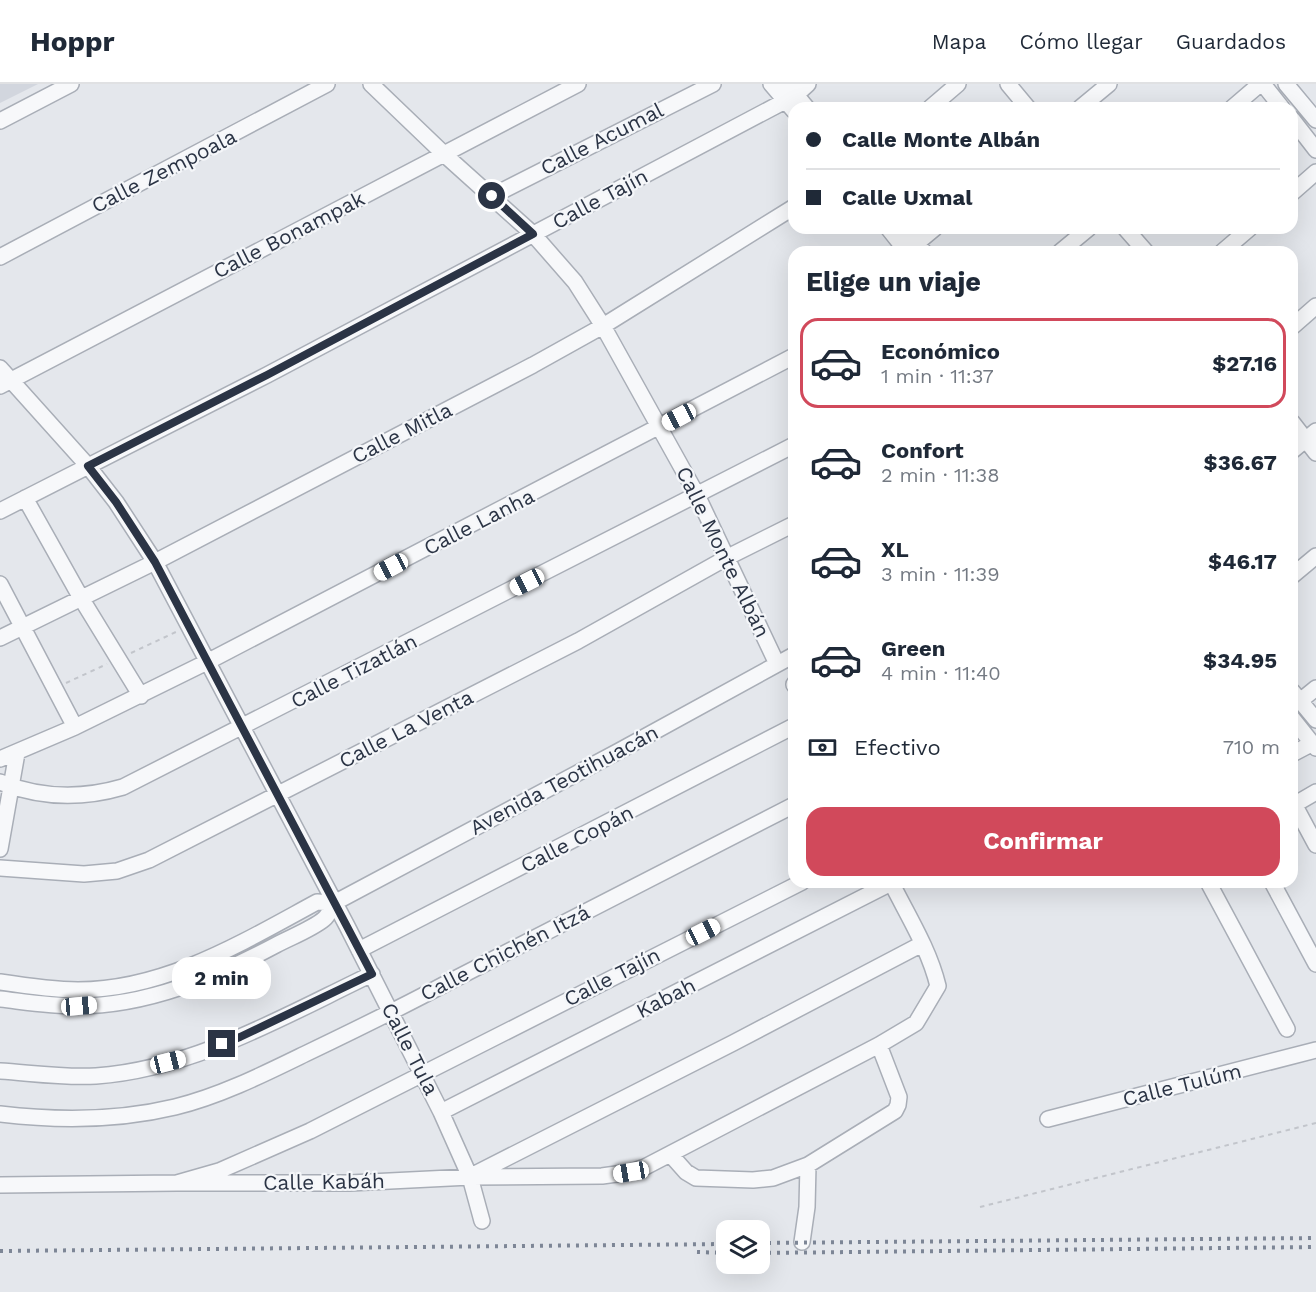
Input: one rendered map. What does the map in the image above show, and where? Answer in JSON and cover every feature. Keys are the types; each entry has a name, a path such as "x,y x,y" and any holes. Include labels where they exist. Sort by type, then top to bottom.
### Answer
{"street":[{"path":"0,121 71,84"},
{"name":"Calle Zempoala","path":"0,256 327,84"},
{"name":"Calle Monte Albán","path":"372,84 445,155 533,234 575,282 603,326 697,495 777,664"},
{"name":"Calle Bonampak","path":"5,383 578,84"},
{"name":"Calle Acumal","path":"492,196 712,84"},
{"path":"771,84 790,98"},
{"name":"Calle Tajín","path":"0,511 267,375 790,98 808,84"},
{"path":"937,102 958,84"},
{"path":"1008,84 1023,102"},
{"path":"1087,102 1109,84"},
{"path":"1240,102 1262,84 1277,102"},
{"path":"1286,84 1316,120"},
{"path":"1298,127 1316,150"},
{"path":"1298,188 1316,172"},
{"name":"Calle Mitla","path":"0,638 155,562 533,365 603,326 788,211"},
{"path":"896,234 912,246"},
{"path":"919,246 930,234"},
{"path":"1067,246 1082,234"},
{"path":"1130,234 1141,246"},
{"path":"1229,246 1243,234"},
{"path":"1298,322 1316,306"},
{"name":"Calle Lanha","path":"0,759 141,696 788,360"},
{"name":"Calle Tula","path":"0,368 5,383 88,466 116,502 155,562 372,974 441,1112 470,1177 482,1221"},
{"path":"1298,426 1311,435 1316,453"},
{"path":"1298,447 1311,435"},
{"name":"Calle Tizatlán","path":"6,784 34,793 86,796 123,787 788,448"},
{"path":"25,498 81,598 141,696"},
{"name":"Calle La Venta","path":"0,868 84,874 117,871 149,860 578,641 728,557 788,527"},
{"path":"1298,571 1316,555"},
{"path":"0,584 75,727"},
{"name":"Avenida Teotihuacán","path":"334,903 788,658"},
{"path":"1298,695 1316,688"},
{"path":"1298,698 1316,720"},
{"path":"1298,725 1314,746 1298,752"},
{"name":"Calle Copán","path":"359,950 788,729"},
{"path":"0,849 6,784 17,753"},
{"path":"1298,802 1316,792"},
{"name":"Calle Chichén Itzá","path":"0,1114 83,1120 129,1116 177,1107 223,1091 391,1013 788,808"},
{"path":"1298,814 1316,845"},
{"name":"Calle Tajín","path":"422,1074 790,888"},
{"name":"Kabah","path":"441,1112 881,888"},
{"path":"470,1177 922,944 894,888"},
{"path":"1211,888 1287,1029"},
{"path":"1275,888 1316,964"},
{"path":"0,982 79,990 117,987 155,978 200,963 317,902 334,903 326,918 260,953 207,978 160,993 117,1003 79,1006 45,1005 0,999"},
{"name":"Calle Kabáh","path":"0,1185 350,1183 470,1177 602,1176 631,1172 879,1045 916,1023 938,986 934,970 922,944"},
{"path":"0,1071 94,1076 132,1071 186,1058 240,1037 372,974"},
{"path":"155,978 160,993"},
{"path":"670,1154 691,1176 703,1179 763,1179 808,1164 895,1111 899,1097 879,1045"},
{"name":"Calle Tulúm","path":"1048,1119 1316,1050"},
{"name":"Calle Kabáh","path":"177,1183 219,1171 259,1155 422,1074"},
{"path":"802,1242 807,1207 808,1164"}],"path":[{"path":"980,1207 1316,1123"}],"shaded area":[{"path":"0,84 38,84 0,103"}],"railway":[{"path":"770,1243 1316,1238"},
{"path":"0,1251 716,1244"},
{"path":"770,1253 1316,1247"},
{"path":"697,1252 716,1253"}],"route":[{"path":"222,1044 372,974 155,562 116,502 88,466 267,375 533,234 492,196"}]}
